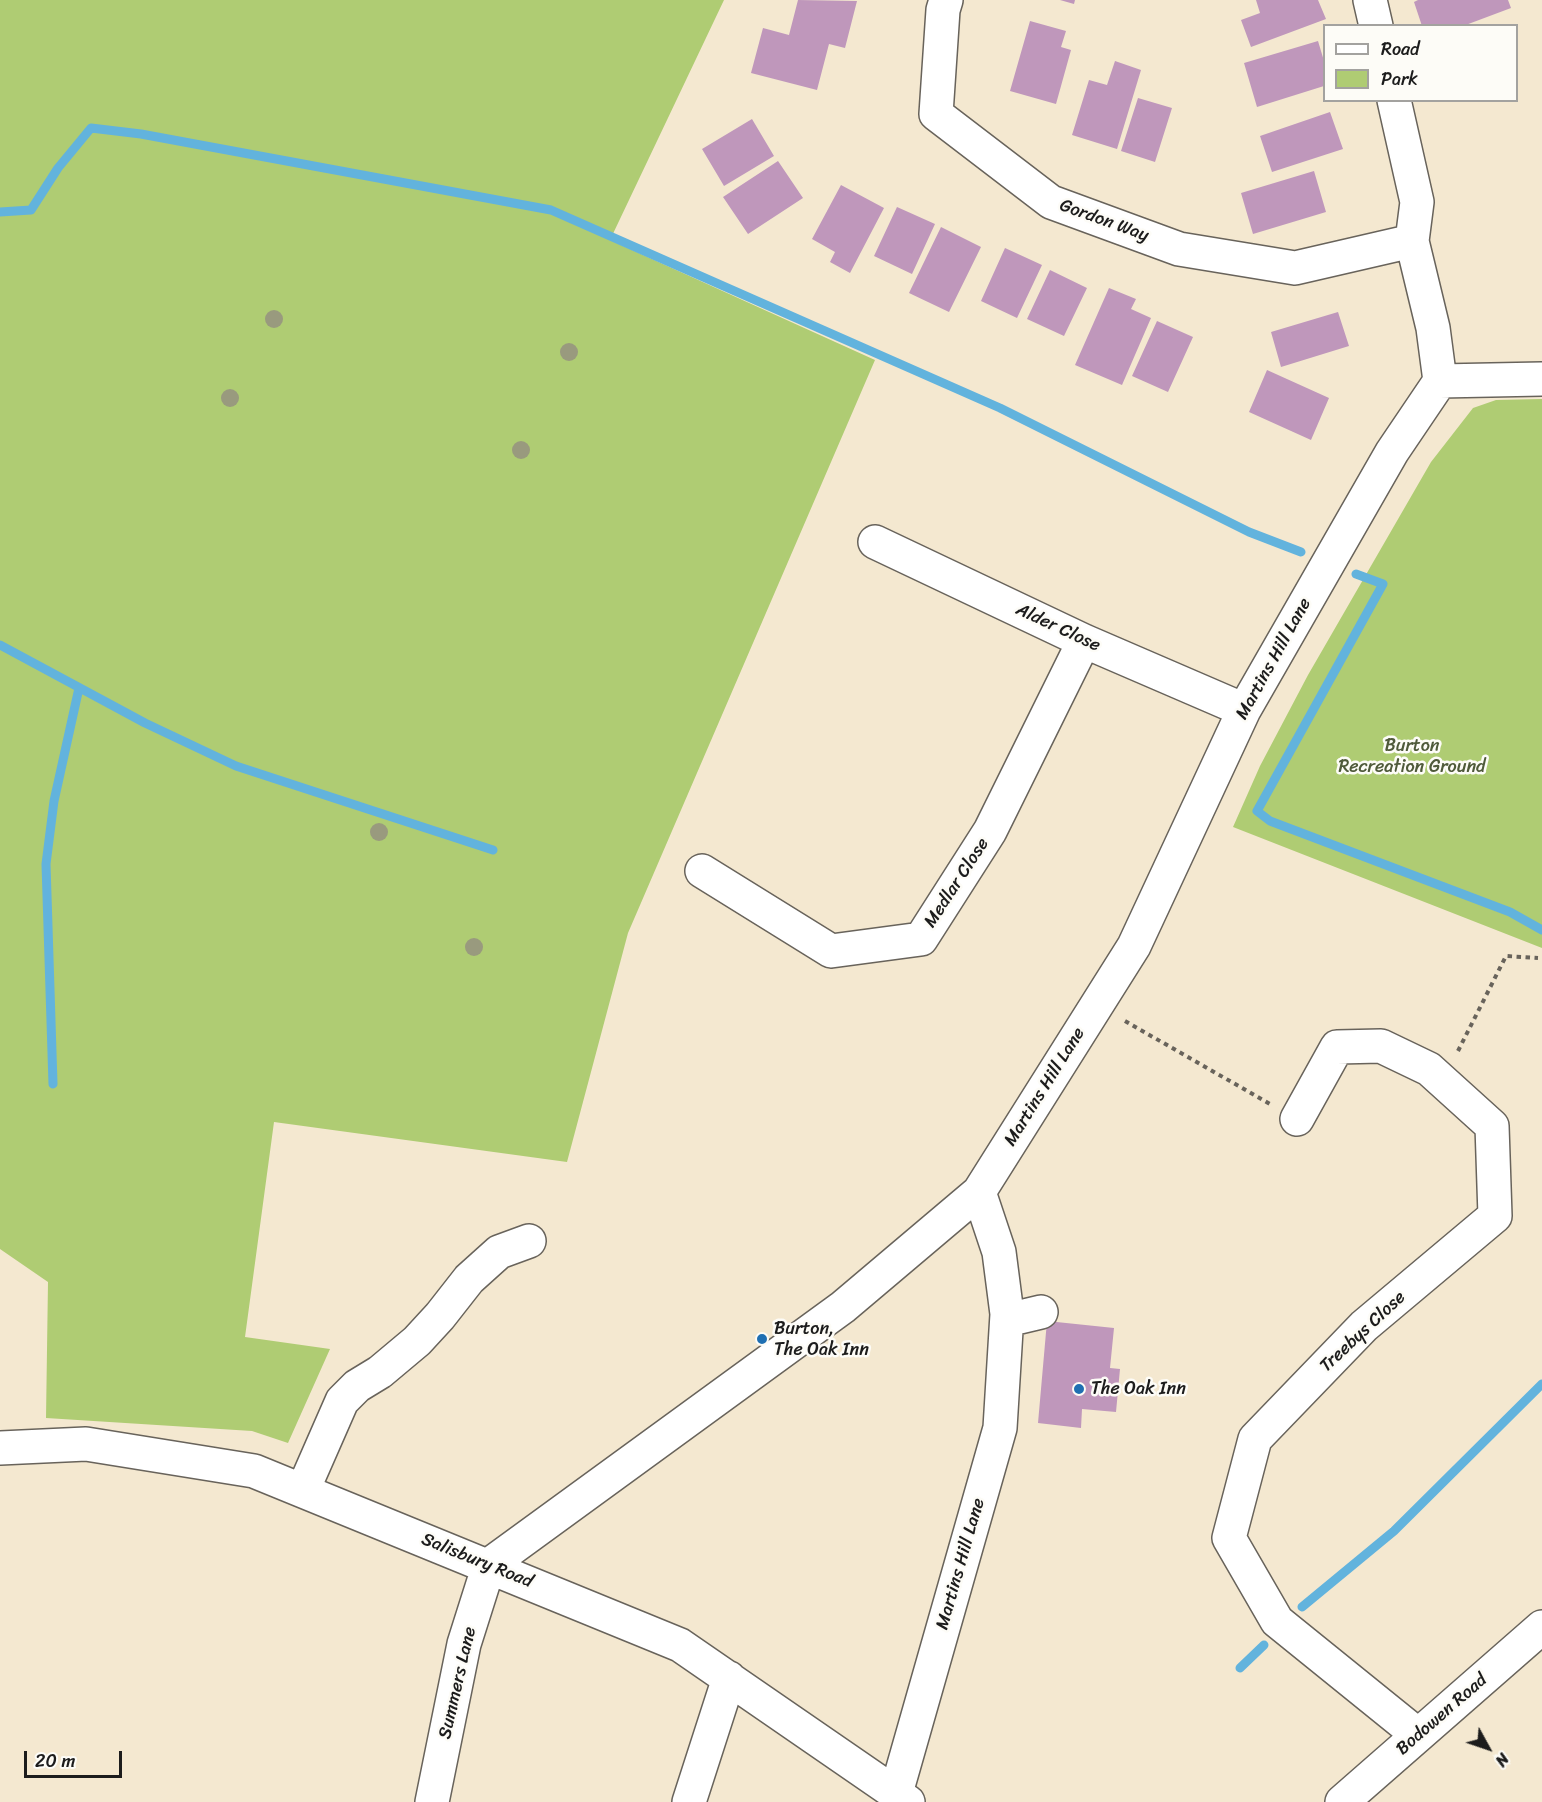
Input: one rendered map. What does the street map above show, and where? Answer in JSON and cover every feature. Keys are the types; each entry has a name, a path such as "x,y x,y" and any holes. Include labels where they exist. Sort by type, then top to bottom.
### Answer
{"street":[{"name":"Gordon Way","path":"946,0 943,10 936,114 1051,202 1179,249 1295,268 1412,241"},
{"path":"1370,0 1376,24"},
{"path":"1394,102 1417,202 1412,241 1433,328 1440,381 1542,380"},
{"name":"Martins Hill Lane","path":"489,1565 843,1307 979,1192 1134,946 1244,710 1392,452 1440,381"},
{"name":"Alder Close","path":"875,542 1084,641 1244,710"},
{"name":"Medlar Close","path":"702,871 831,951 921,939 990,831 1084,641"},
{"name":"Treebys Close","path":"1297,1119 1337,1047 1381,1046 1429,1069 1492,1126 1495,1216 1364,1326 1255,1440 1230,1538 1277,1621 1419,1735"},
{"name":"Martins Hill Lane","path":"902,1798 1000,1428 1007,1314 999,1252 979,1192"},
{"path":"303,1490 342,1401 357,1386 380,1372 417,1341 469,1279 499,1252 529,1241"},
{"path":"1007,1314 1020,1317 1041,1312"},
{"name":"Salisbury Road","path":"0,1448 86,1444 254,1471 303,1490 680,1645 902,1798"},
{"name":"Summers Lane","path":"432,1802 464,1644 489,1565"},
{"name":"Bodowen Road","path":"1342,1802 1419,1735 1537,1639"},
{"path":"689,1802 729,1678"}],"path":[{"path":"1442,1081 1506,956 1538,958"},
{"path":"1097,1005 1297,1119"}],"green space":[{"path":"0,0 724,0 610,240 875,360 628,933 567,1162 274,1122 245,1337 330,1349 288,1443 252,1431 46,1418 48,1282 0,1249"},
{"name":"Burton Recreation Ground","path":"1542,399 1542,948 1233,827 1260,766 1308,675 1431,462 1473,408 1496,400"}],"building":[{"path":"798,0 857,1 845,48 829,44 817,90 751,73 763,28 789,35"},
{"path":"1060,0 1075,0 1074,4"},
{"path":"1256,0 1318,0 1326,19 1251,47 1241,20 1260,13"},
{"path":"1418,0 1508,0 1511,8 1468,24 1421,24 1414,2"},
{"path":"1030,21 1066,31 1061,47 1071,50 1056,104 1010,91"},
{"path":"1318,41 1323,58 1323,86 1257,107 1244,63"},
{"path":"1115,61 1141,70 1117,149 1072,135 1089,80 1107,85"},
{"path":"1138,98 1172,108 1155,162 1121,151"},
{"path":"1330,112 1343,149 1272,172 1260,136"},
{"path":"752,119 774,156 724,186 702,149"},
{"path":"778,161 803,198 748,234 723,197"},
{"path":"1314,171 1326,212 1253,234 1241,193"},
{"path":"841,185 884,208 850,273 830,262 835,252 812,239"},
{"path":"897,207 935,224 912,274 874,256"},
{"path":"941,227 981,247 949,312 909,293"},
{"path":"1005,248 1042,265 1017,318 981,301"},
{"path":"1050,270 1087,288 1064,336 1027,319"},
{"path":"1109,288 1136,299 1131,309 1151,318 1122,385 1075,365"},
{"path":"1338,312 1349,346 1281,367 1271,332"},
{"path":"1157,321 1193,337 1168,392 1132,376"},
{"path":"1267,370 1329,398 1311,440 1249,412"},
{"name":"The Oak Inn","path":"1047,1321 1114,1328 1110,1368 1120,1369 1116,1412 1082,1409 1081,1428 1038,1423"}],"waterway":[{"path":"0,212 31,210 58,168 91,128 141,134 551,210 1000,408 1249,532 1301,552"},
{"path":"1356,574 1383,584 1257,811 1270,821 1510,912 1542,930"},
{"path":"0,645 145,723 236,766 493,850"},
{"path":"53,1084 46,864 54,801 79,688"},
{"path":"1302,1607 1394,1531 1542,1384"},
{"path":"1240,1668 1264,1645"}],"place":[{"name":"Burton, The Oak Inn","path":"762,1339"},
{"name":"The Oak Inn","path":"1079,1389"}]}
